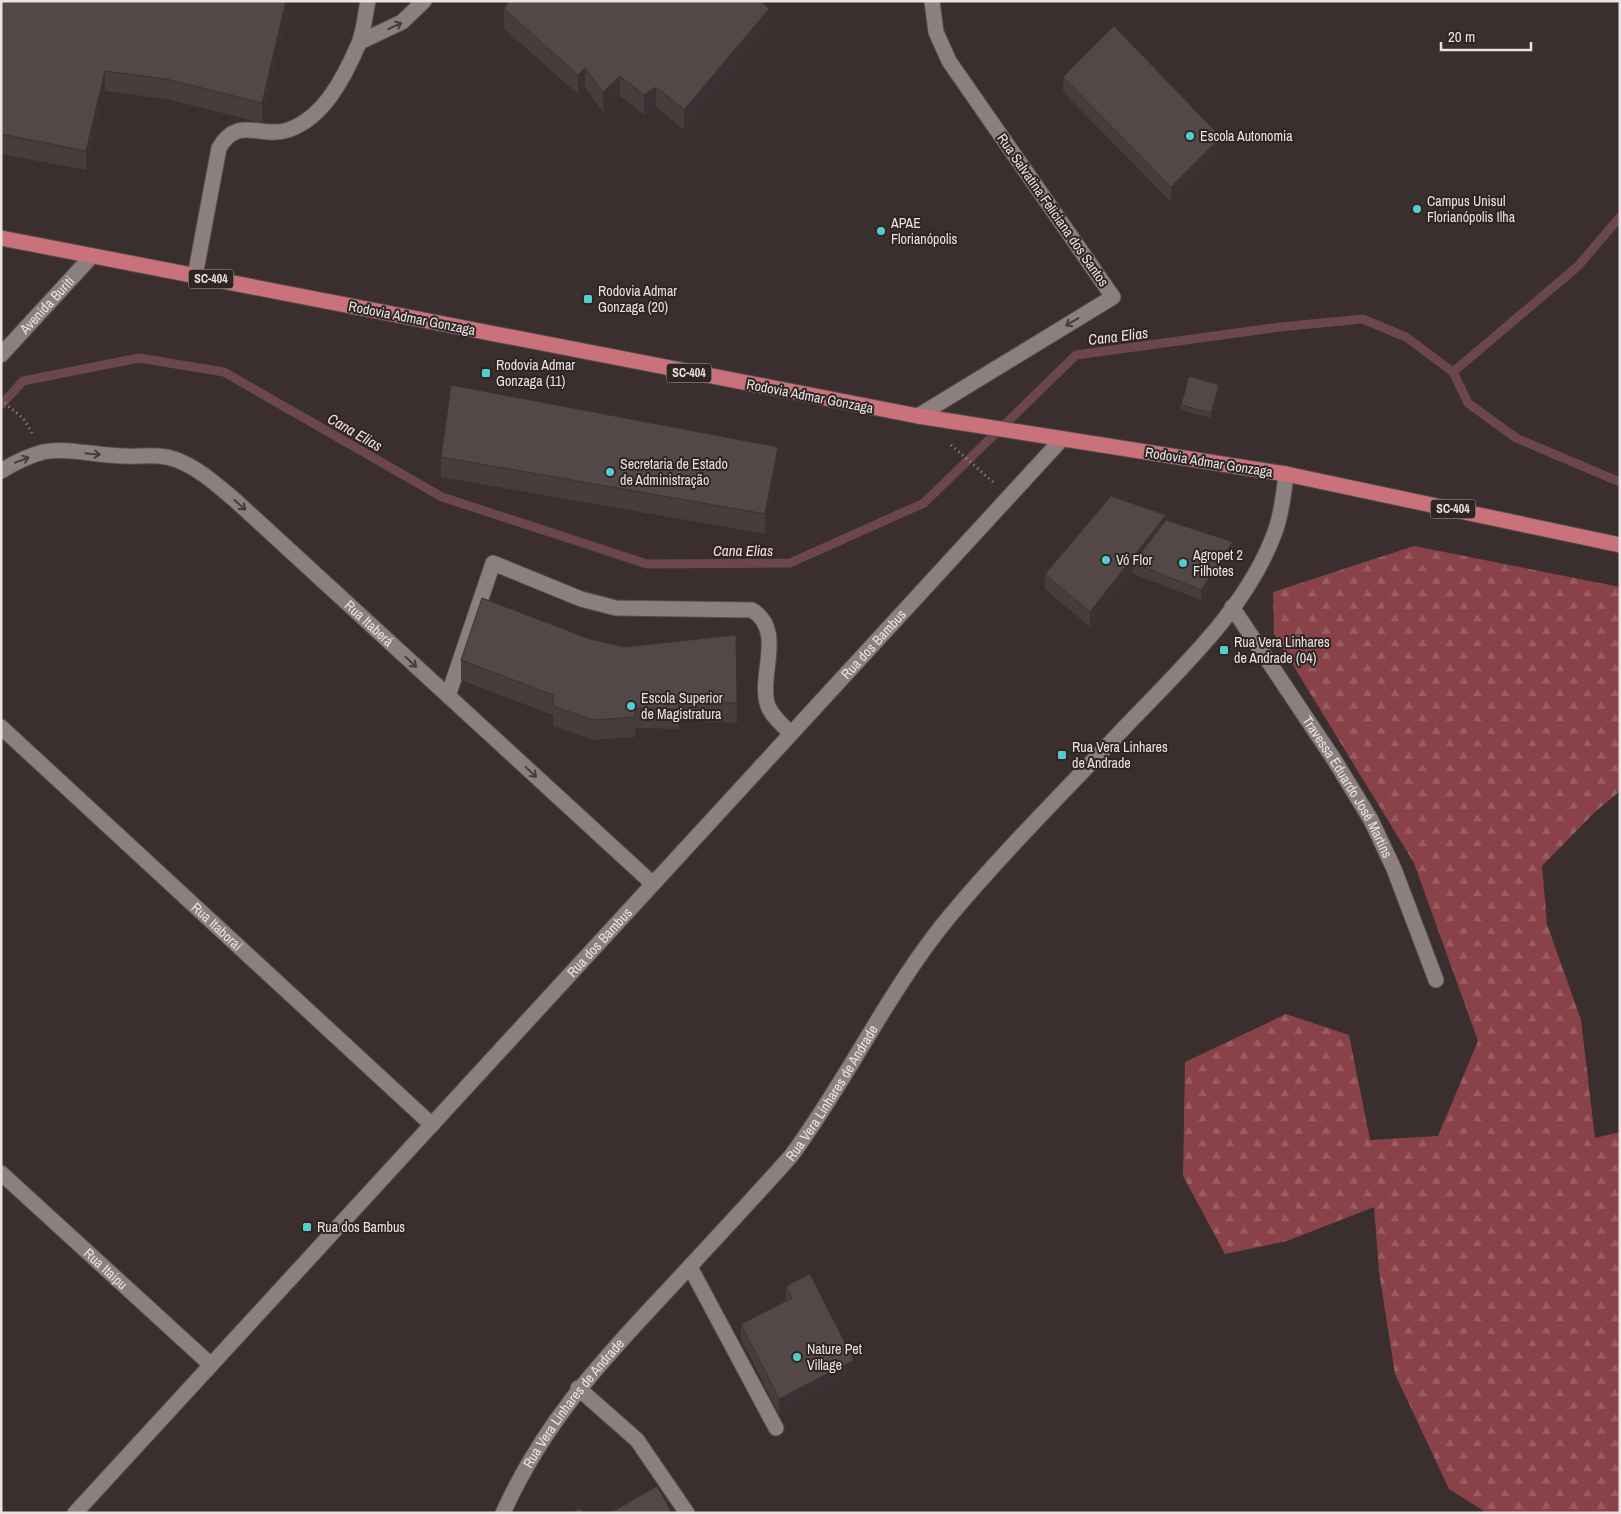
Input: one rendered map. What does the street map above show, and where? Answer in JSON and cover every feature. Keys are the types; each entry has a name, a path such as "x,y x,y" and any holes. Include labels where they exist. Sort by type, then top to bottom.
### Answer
{"main road":[{"name":"Rodovia Admar Gonzaga","path":"1,238 918,416 1286,474 1620,544"}],"street":[{"path":"195,276 219,148 226,136 238,130 286,131 310,120 329,100 360,42 368,1"},
{"path":"360,42 402,22 424,1"},
{"name":"Rua Salvatina Feliciana dos Santos","path":"918,416 1113,297 949,61 936,32 932,1"},
{"name":"Avenida Buriti","path":"1,355 92,256"},
{"name":"Rua dos Bambus","path":"75,1513 1062,439"},
{"name":"Rua Itaberá","path":"1,471 17,461 44,452 125,456 154,455 176,460 202,474 236,501 653,884"},
{"name":"Rua Vera Linhares de Andrade","path":"502,1513 516,1482 545,1434 578,1388 785,1162 821,1115 902,982 949,918 999,861 1173,676 1232,607 1257,570 1276,529 1283,502 1286,474"},
{"path":"448,696 493,563 581,599 616,608 752,610 766,624 770,654 766,693 767,703 791,734"},
{"name":"Travessa Eduardo José Martins","path":"1232,607 1335,761 1370,820 1394,869 1436,980"},
{"name":"Rua Itaboraí","path":"1,727 432,1124"},
{"name":"Rua Itaipu","path":"1,1173 211,1365"},
{"path":"690,1267 776,1428"},
{"path":"578,1388 637,1440 687,1513"}],"path":[{"path":"1,400 23,418"},
{"path":"951,445 977,468"}],"green space":[{"path":"1414,546 1620,587 1620,791 1594,813 1542,866 1547,924 1581,1020 1595,1138 1620,1132 1620,1513 1487,1513 1449,1489 1395,1374 1379,1272 1374,1207 1287,1241 1225,1254 1183,1176 1185,1062 1286,1014 1349,1035 1370,1140 1438,1136 1478,1041 1414,863 1274,634 1273,592"}],"building":[{"path":"1,1 286,1 262,103 166,79 105,71 86,151 1,134"},
{"path":"509,1 761,1 769,9 684,110 656,87 644,95 620,76 603,92 585,68 578,75 504,9"},
{"path":"1114,26 1221,137 1171,187 1063,77"},
{"path":"1189,376 1219,385 1211,413 1181,405"},
{"name":"Secretaria de Estado de Administração","path":"451,385 778,447 765,514 441,457"},
{"name":"Vó Flor","path":"1111,496 1166,515 1090,612 1045,574"},
{"name":"Agropet 2 Filhotes","path":"1166,520 1233,542 1201,590 1133,563"},
{"path":"482,598 590,639 624,647 736,635 737,703 678,700 679,709 636,708 635,717 593,720 553,706 553,695 461,660"},
{"name":"Nature Pet Village","path":"810,1274 854,1360 779,1399 741,1324 792,1298 786,1286"},
{"path":"657,1486 672,1513 610,1513"},
{"path":"580,1508 583,1513 572,1513"}],"waterway":[{"path":"1453,372 1578,266 1620,217"},
{"name":"Cana Elias","path":"1,405 23,381 139,358 224,372 442,497 647,564 790,563 924,503 1076,355 1280,327 1363,319 1406,337 1453,372 1468,403 1516,438 1620,482"}],"place":[{"name":"Escola Autonomia","path":"1190,136"},
{"name":"Campus Unisul Florianópolis Ilha","path":"1417,209"},
{"name":"APAE Florianópolis","path":"881,231"},
{"name":"Rodovia Admar Gonzaga (20)","path":"588,299"},
{"name":"Rodovia Admar Gonzaga (11)","path":"486,373"},
{"name":"Secretaria de Estado de Administração","path":"610,472"},
{"name":"Vó Flor","path":"1106,560"},
{"name":"Agropet 2 Filhotes","path":"1183,563"},
{"name":"Rua Vera Linhares de Andrade (04)","path":"1224,650"},
{"name":"Escola Superior de Magistratura","path":"631,706"},
{"name":"Rua Vera Linhares de Andrade","path":"1062,755"},
{"name":"Rua dos Bambus","path":"307,1227"},
{"name":"Nature Pet Village","path":"797,1357"}]}
